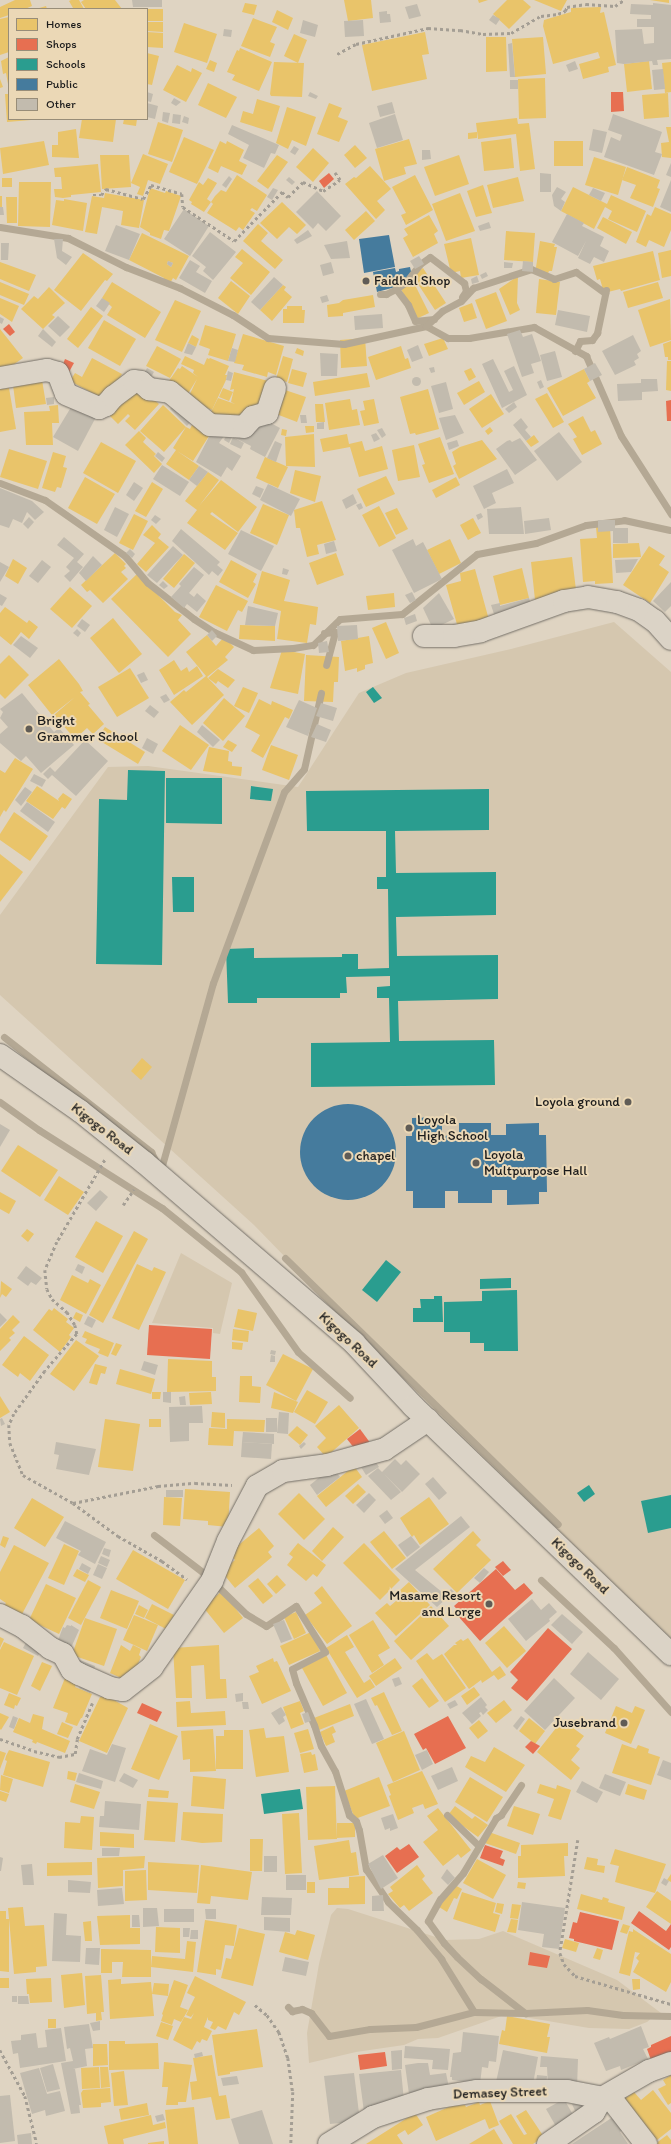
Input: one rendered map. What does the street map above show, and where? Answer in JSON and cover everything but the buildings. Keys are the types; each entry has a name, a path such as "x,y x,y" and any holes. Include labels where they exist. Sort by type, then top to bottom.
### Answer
{"street":[{"path":"0,378 48,370 58,373 66,394 99,408 106,405 113,397 134,382 141,382 149,389 170,392 210,425 244,427 253,418 267,413 275,388"},
{"path":"424,636 454,636 481,631 564,601 588,597 617,602 639,610 655,620 671,639"},
{"name":"Kigogo Road","path":"0,1055 80,1111 116,1140 354,1342 428,1420 671,1654"},
{"path":"0,1615 22,1626 50,1648 62,1654 72,1670 90,1680 110,1688 123,1690 152,1667 212,1581 228,1541 257,1486 283,1471 327,1465 385,1449 428,1420"},
{"path":"548,2144 594,2112 606,2097 649,2072 671,2063"},
{"name":"Demasey Street","path":"329,2144 373,2117 420,2101 452,2094 477,2091 567,2091 606,2097"},
{"path":"606,2097 646,2144"}],"path":[{"path":"337,54 356,44 428,28 460,30 483,34 511,33 541,16 558,14 565,11 567,7 586,4 615,6 624,0"},
{"path":"93,195 101,195 106,189 143,199 151,185 182,194 183,207 234,241 282,192 288,197 303,182 323,191 340,180 335,173"},
{"path":"116,1140 57,1242 45,1270 48,1288 52,1299 67,1312 75,1325 77,1334 24,1399 14,1414 9,1425 10,1443 23,1475 73,1503 118,1536 162,1561 204,1592"},
{"path":"123,1205 134,1189"},
{"path":"73,1503 126,1491 188,1484 257,1486"},
{"path":"0,1739 34,1751 59,1757 75,1754 77,1739 92,1703 101,1692 123,1690"},
{"path":"578,1840 560,1953 564,1964 575,1976 671,2004"},
{"path":"255,2005 267,2015 279,2032 288,2058 293,2092 291,2144"},
{"path":"0,2050 25,2096 37,2144"}],"shaded area":[{"name":"Loyola High School","path":"614,622 671,672 671,1645 504,1482 254,1225 0,995 0,915 108,767 148,766 298,787 359,693 406,673 511,649"},
{"path":"181,1253 232,1283 220,1334 213,1333 213,1328 152,1323"},
{"path":"337,1908 348,1909 445,1940 479,1939 503,1931 617,1980 665,2016 654,2016 647,2022 629,2029 589,2028 507,2014 438,2038 418,2039 404,2045 356,2052 309,2063 307,2033 319,1964 331,1915"}],"waterway":[{"path":"0,227 68,238 126,267 180,288 233,315 268,338 344,344 426,326 448,338 469,338 534,327 586,356 621,436 671,514"},
{"path":"396,289 406,282 420,264 430,257 464,283 466,291 462,297"},
{"path":"426,326 442,311 461,301 473,288 531,269 554,279 576,272 605,293"},
{"path":"380,294 386,294 396,289 408,305 415,321 434,319"},
{"path":"575,351 580,341 592,340 597,333 606,290"},
{"path":"0,483 45,500 125,556 148,583 194,619 214,632 253,650 293,648 313,645 340,619 402,614 477,554 536,543 586,525 624,520 670,530"},
{"path":"324,633 335,632 326,665"},
{"path":"161,1169 213,983 284,792 304,769 321,693"},
{"path":"4,1037 151,1152 156,1162"},
{"path":"0,1102 39,1130 162,1208 241,1272 298,1352 350,1398"},
{"path":"285,1258 558,1524"},
{"path":"154,1535 205,1574 246,1614 266,1626 296,1606 325,1652 292,1669 321,1746 335,1771 349,1815 356,1821 366,1869 388,1902 417,1930 441,1959 474,2012"},
{"path":"541,1580 614,1648 671,1712"},
{"path":"521,1785 501,1815 496,1818 463,1873 440,1899 428,1921 444,1943 457,1957 481,1979 525,2013"},
{"path":"447,1815 478,1845"},
{"path":"288,2007 292,2011 302,2009 311,2013 329,2036 370,2029 416,2027 474,2012 525,2013 587,2010 623,2015 671,2016"}],"place":[{"name":"Faidhal Shop","path":"366,281"},
{"name":"Bright Grammer School","path":"29,729"},
{"name":"Loyola ground","path":"628,1102"},
{"name":"Loyola High School","path":"409,1128"},
{"name":"chapel","path":"348,1156"},
{"name":"Loyola Multpurpose Hall","path":"476,1163"},
{"name":"Masame Resort and Lorge","path":"489,1604"},
{"name":"Jusebrand","path":"624,1723"}]}
